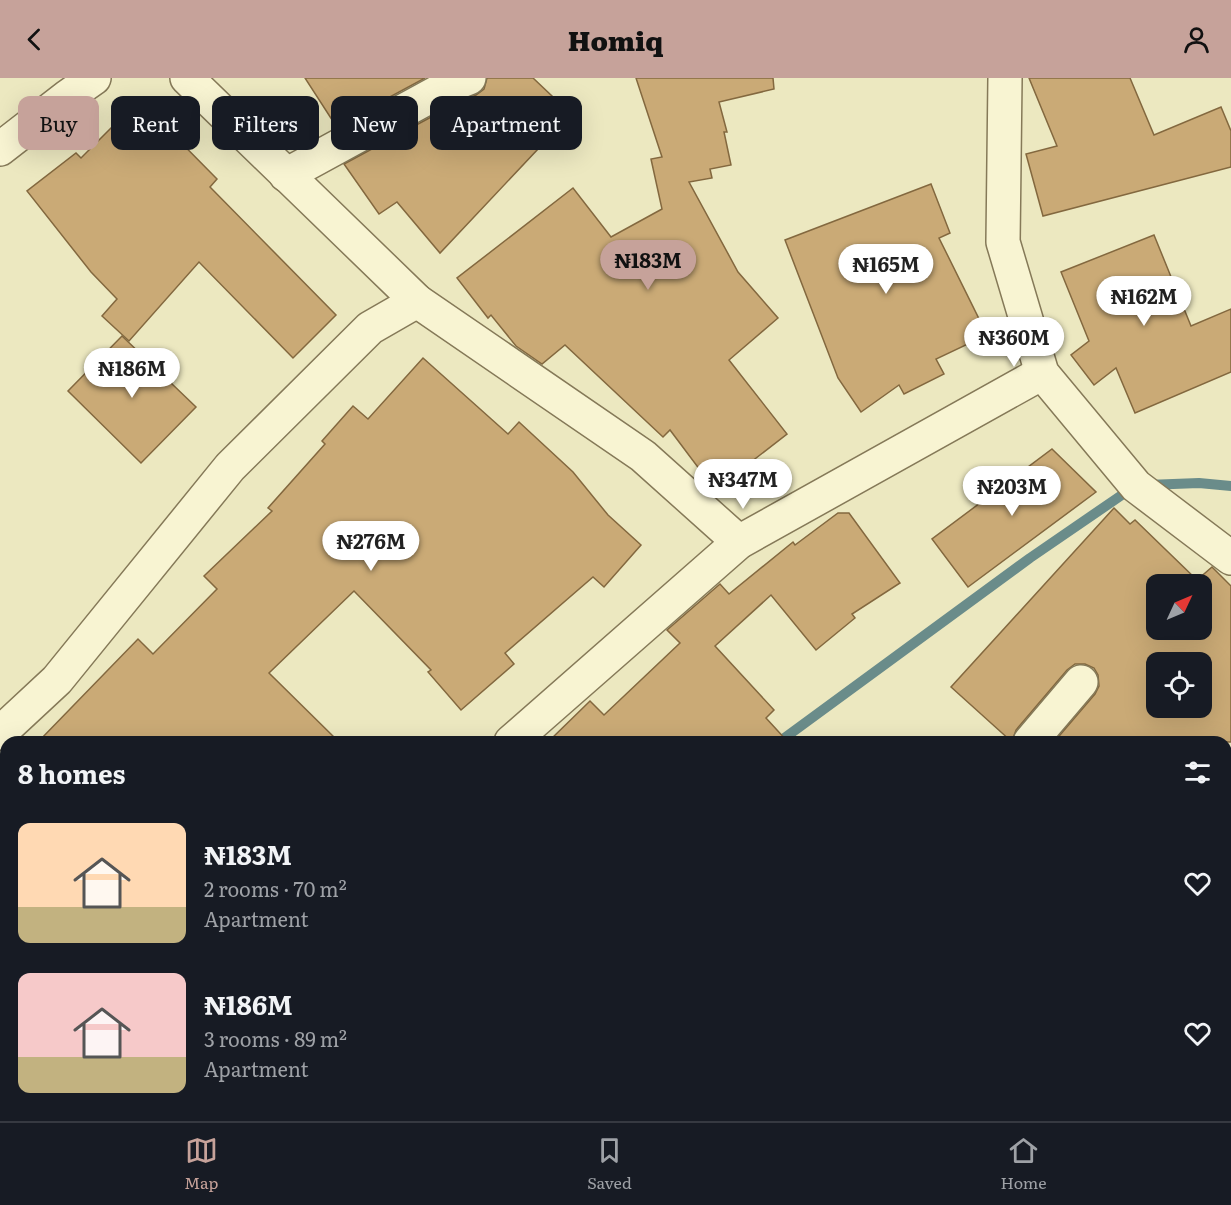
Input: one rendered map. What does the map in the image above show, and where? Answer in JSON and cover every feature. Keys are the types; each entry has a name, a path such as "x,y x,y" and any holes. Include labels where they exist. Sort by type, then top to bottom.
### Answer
{"street":[{"path":"0,149 68,87 94,78"},
{"path":"188,78 417,301 643,456 739,542"},
{"path":"286,175 449,86 470,78"},
{"path":"1005,78 1003,242 1042,374 1136,486 1231,558"},
{"path":"0,733 57,680 230,466 370,328 417,301"},
{"path":"518,736 739,542 1042,374"},
{"path":"1035,736 1081,682"}],"building":[{"path":"305,78 425,78 392,96 331,96 331,118 319,96 317,96"},
{"path":"487,78 533,78 552,96 474,96 484,89"},
{"path":"636,78 773,78 774,89 719,102 727,132 724,132 731,165 710,169 712,178 689,182 738,272 778,318 729,360 787,434 715,490 670,430 663,437 565,345 542,364 516,346 491,315 488,318 457,278 573,188 611,237 662,209 651,159 662,157"},
{"path":"1029,78 1130,78 1154,135 1221,107 1231,131 1231,167 1043,216 1026,154 1057,146"},
{"path":"430,118 430,150 537,150 440,253 397,202 379,214 344,164 370,150 418,150 418,124"},
{"path":"111,128 111,150 188,150 217,179 210,187 336,315 293,358 199,262 129,341 102,316 117,299 91,272 27,191 76,153 81,158 89,150 99,150 99,140"},
{"path":"931,184 950,233 939,238 987,335 936,359 944,374 904,394 899,385 861,412 838,378 785,240"},
{"path":"1154,235 1191,326 1231,309 1231,372 1135,413 1116,368 1094,385 1071,355 1089,341 1061,272"},
{"path":"122,336 196,407 141,463 68,391"},
{"path":"423,358 508,434 519,422 573,472 608,515 641,545 604,587 593,577 505,653 514,664 461,710 428,672 431,670 354,591 269,673 333,736 44,736 138,639 153,654 217,589 204,576 272,511 268,508 325,444 322,441 353,406 368,419"},
{"path":"1052,449 1096,492 968,587 932,539"},
{"path":"1114,508 1130,524 1135,520 1191,574 1146,574 1146,640 1212,640 1212,574 1204,574 1212,567 1231,586 1231,736 1059,736 1095,694 1099,686 1098,675 1094,668 1085,664 1075,664 1067,670 1016,730 1014,736 1005,736 951,687"},
{"path":"838,513 849,513 900,583 852,614 855,618 816,650 771,595 715,646 774,710 766,718 782,736 554,736 590,701 604,715 680,643 667,630 720,584 729,594 793,542 795,545"}],"waterway":[{"path":"1147,485 1199,483 1231,486"},
{"path":"787,736 1030,558 1132,488"}]}
